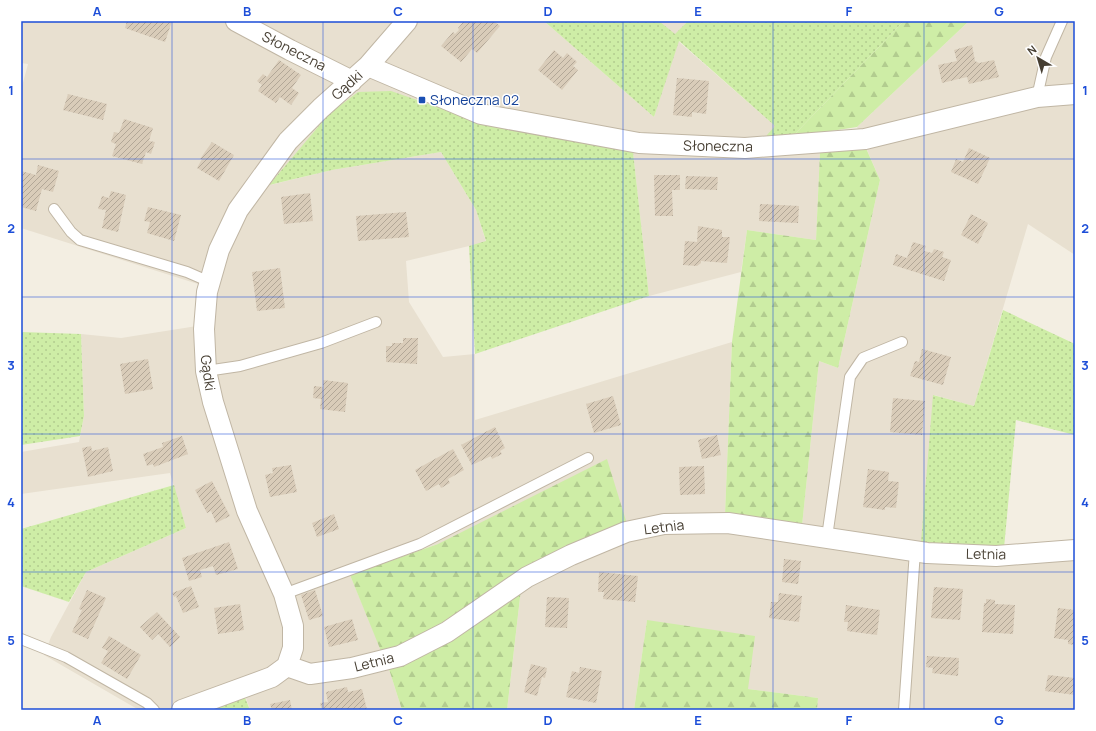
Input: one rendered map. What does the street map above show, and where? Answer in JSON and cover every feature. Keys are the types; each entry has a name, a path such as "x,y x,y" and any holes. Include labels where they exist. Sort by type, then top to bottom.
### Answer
{"street":[{"name":"Słoneczna","path":"236,21 352,81"},
{"name":"Gądki","path":"287,666 293,648 293,626 284,594 247,511 213,402 206,371 204,329 207,292 219,250 238,210 288,141 321,108 368,66 407,21"},
{"name":"Słoneczna","path":"368,66 481,114 639,143 745,148 865,139 1037,97 1075,94"},
{"name":"Letnia","path":"287,666 310,674 352,668 400,656 447,632 527,577 571,555 626,532 664,524 728,523 927,553 996,556 1075,550"},
{"path":"182,710 272,677 287,666"}],"lane":[{"path":"1037,97 1046,57 1062,21"},
{"path":"54,209 71,232 80,240 187,272 210,282"},
{"path":"206,371 240,366 321,343 376,322"},
{"path":"827,537 850,377 863,358 902,342"},
{"path":"284,594 420,544 588,458"},
{"path":"904,710 915,551"},
{"path":"21,639 66,657 146,703 154,710"}],"shaded area":[{"path":"21,21 544,21 654,117 678,41 775,126 766,141 767,157 820,151 816,240 747,230 741,272 649,296 633,152 469,118 270,185 332,170 441,152 476,210 486,242 406,261 409,302 443,357 475,354 475,420 732,342 725,515 802,526 819,361 838,368 880,180 857,127 969,21 1075,21 1075,255 1028,224 974,406 934,395 1004,548 1075,539 1075,710 817,710 818,698 748,689 647,620 634,710 507,710 523,572 438,544 350,575 388,666 402,710 250,710 245,695 208,710 139,710 44,655 51,637 86,572 186,528 170,473 21,494 21,452 79,442 84,416 81,334 121,338 197,326 201,285 21,228 21,90 28,64 21,63"},
{"path":"659,21 688,21 675,35"}],"green space":[{"path":"544,21 659,21 675,34 688,21 904,21 792,137 766,141 767,135 775,126 679,41 654,117"},
{"path":"904,21 969,21 857,127 792,137"},
{"path":"391,91 469,118 633,152 649,296 475,354 469,246 486,241 476,210 441,152 332,170 269,185 329,114 358,92"},
{"path":"865,146 880,180 838,368 819,361 802,526 725,515 732,342 747,230 816,240 820,151"},
{"path":"1003,310 1075,344 1075,435 1016,420 1004,548 921,542 933,395 974,406"},
{"path":"21,332 81,334 84,416 80,436 21,445"},
{"path":"607,459 627,524 383,656 350,575 438,544"},
{"path":"174,485 186,528 86,572 69,602 21,586 21,529"},
{"path":"521,589 507,710 402,710 388,666"},
{"path":"647,620 755,636 748,689 818,698 817,710 634,710"},
{"path":"244,695 250,710 208,710"}],"building":[{"path":"127,21 172,21 165,42 125,28"},
{"path":"464,21 496,21 495,22 500,26 477,53 472,49 461,62 441,46 453,32 455,34 459,30 458,28"},
{"path":"972,45 975,61 979,63 994,60 999,77 969,84 967,77 942,83 938,65 957,61 954,50"},
{"path":"554,50 563,58 567,53 577,62 573,66 578,70 562,90 538,70"},
{"path":"279,60 301,75 292,88 299,93 291,105 280,97 276,103 258,91 262,85 257,81 263,74 267,77"},
{"path":"677,78 709,81 706,114 692,112 692,117 673,115"},
{"path":"68,94 107,104 103,120 63,110"},
{"path":"124,119 153,128 149,141 155,142 151,154 146,152 142,164 112,156 116,144 111,142 114,132 119,133"},
{"path":"212,142 234,155 219,181 197,168 202,159 200,159"},
{"path":"969,148 990,158 978,184 951,172 956,159 963,162"},
{"path":"38,165 59,171 53,192 42,189 36,211 21,207 21,171 36,175"},
{"path":"654,175 680,175 680,190 672,190 673,216 655,216"},
{"path":"686,176 718,177 717,190 685,189"},
{"path":"111,191 126,195 118,232 102,228 106,210 98,209 102,196 109,198"},
{"path":"310,193 313,221 284,224 281,197"},
{"path":"760,204 799,206 798,223 759,221"},
{"path":"148,207 181,215 174,241 147,233 150,222 144,221"},
{"path":"406,212 409,237 358,241 356,216"},
{"path":"971,214 988,223 978,244 961,235"},
{"path":"698,226 722,230 722,237 730,237 727,263 701,261 701,263 697,266 683,265 685,241 697,242"},
{"path":"913,242 926,246 924,251 932,253 934,249 944,252 942,257 951,260 944,281 893,265 896,254 907,258"},
{"path":"280,268 285,308 257,311 252,272"},
{"path":"403,338 418,338 417,364 386,362 386,346 392,346 392,343 403,343"},
{"path":"922,349 951,357 943,385 910,376 915,361 919,362"},
{"path":"148,359 153,389 125,394 120,364"},
{"path":"323,380 348,383 345,412 320,409 321,399 313,398 314,386 323,387"},
{"path":"613,396 621,425 594,433 586,404"},
{"path":"893,398 925,401 922,435 890,432"},
{"path":"495,427 505,448 500,451 502,454 492,459 491,456 472,465 461,445"},
{"path":"717,435 721,455 702,459 698,440"},
{"path":"182,436 188,454 154,467 153,464 147,466 143,454 163,447 162,443"},
{"path":"91,446 92,451 108,447 113,471 88,477 82,448"},
{"path":"453,449 464,470 448,479 450,483 441,488 439,484 426,491 415,470"},
{"path":"291,465 297,492 270,497 265,475 273,473 272,468"},
{"path":"704,466 705,494 680,495 679,467"},
{"path":"868,469 889,472 888,481 899,482 896,508 885,507 885,510 863,507"},
{"path":"212,481 230,516 216,523 211,511 207,513 195,490"},
{"path":"334,514 339,529 317,537 312,523"},
{"path":"229,542 238,569 216,575 213,566 200,570 202,577 189,581 182,558"},
{"path":"784,559 801,561 798,584 782,582"},
{"path":"599,572 638,576 635,602 603,599 604,592 598,592"},
{"path":"191,586 199,607 183,613 176,596 174,597 172,593"},
{"path":"934,587 963,589 960,620 931,618"},
{"path":"87,590 106,598 88,639 72,632 82,610 79,609"},
{"path":"315,590 323,616 309,620 301,595"},
{"path":"779,593 802,596 799,622 769,618 771,602 778,602"},
{"path":"547,597 569,598 567,628 545,627"},
{"path":"986,599 995,600 995,604 1015,605 1013,634 982,632 984,603 986,603"},
{"path":"240,604 244,630 218,634 214,608"},
{"path":"846,605 880,610 877,635 847,631 848,622 844,622"},
{"path":"1058,608 1075,610 1075,645 1068,644 1068,640 1054,638"},
{"path":"157,612 180,637 170,647 158,634 152,640 140,627"},
{"path":"352,619 358,640 329,647 324,627"},
{"path":"109,636 141,655 127,679 101,663 108,651 102,648"},
{"path":"927,656 959,658 958,676 932,673 933,668 926,667"},
{"path":"531,664 547,668 545,678 542,677 537,696 524,692"},
{"path":"580,667 602,671 596,703 566,697 572,671 579,673"},
{"path":"1048,675 1075,678 1075,695 1045,691"},
{"path":"347,687 348,692 362,689 367,710 322,710 320,703 328,702 326,692"},
{"path":"290,700 292,710 272,710 270,704"}],"place":[{"name":"Słoneczna 02","path":"422,100"}]}
